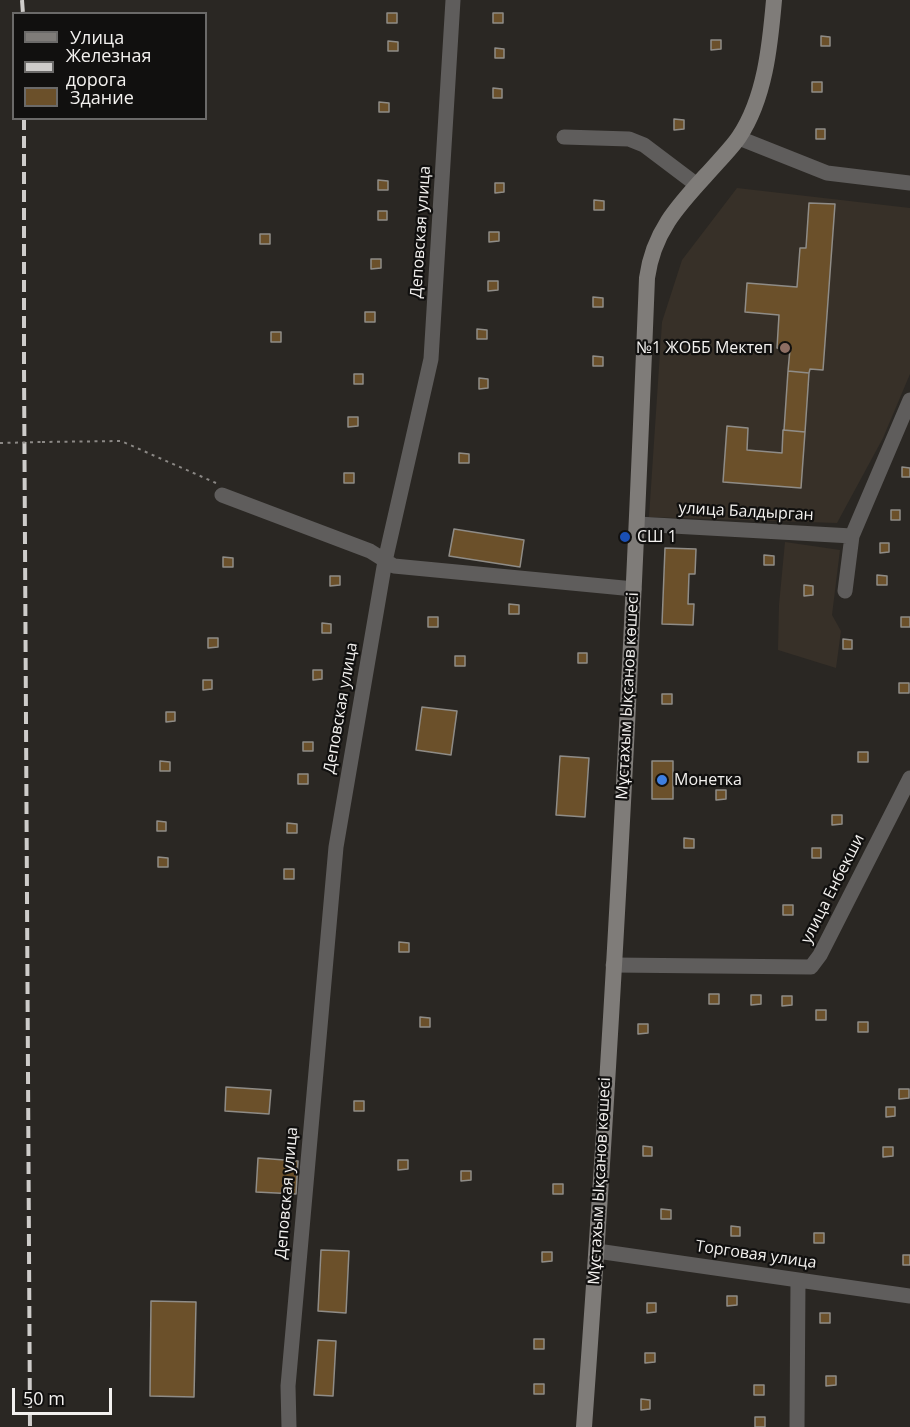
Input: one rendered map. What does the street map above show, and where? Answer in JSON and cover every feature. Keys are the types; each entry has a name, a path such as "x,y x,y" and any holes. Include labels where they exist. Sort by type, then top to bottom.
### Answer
{"main road":[{"name":"Мұстахым Ықсанов көшесі","path":"584,1427 597,1251 638,524 650,258 663,228 739,138 754,110 771,40 774,0"}],"street":[{"name":"Деповская улица","path":"289,1427 288,1386 336,847 385,561 431,359 453,0"},
{"path":"564,137 628,139 644,146 697,185"},
{"path":"739,138 827,173 910,183"},
{"path":"844,591 852,536 910,400"},
{"path":"225,496 370,551 399,567 634,589"},
{"name":"улица Балдырган","path":"638,524 852,536"},
{"name":"улица Енбекши","path":"613,965 811,967 820,955 910,778"},
{"name":"Торговая улица","path":"597,1251 910,1296"},
{"path":"796,1427 798,1280"}],"path":[{"path":"0,443 121,441 214,481 223,487 225,496"}],"shaded area":[{"name":"№1 ЖОББ Мектеп","path":"737,188 910,208 910,374 883,438 837,523 649,517 662,322 682,260"},
{"path":"785,542 840,550 832,615 841,631 836,668 778,650 779,605"}],"building":[{"path":"387,13 397,13 397,23 387,23"},
{"path":"493,13 503,13 503,23 493,23"},
{"path":"821,36 830,37 830,46 821,46"},
{"path":"711,40 721,40 721,49 711,50"},
{"path":"388,41 398,42 398,51 388,51"},
{"path":"495,48 504,49 504,58 495,58"},
{"path":"812,82 822,82 822,92 812,92"},
{"path":"493,88 502,89 502,98 493,98"},
{"path":"379,102 389,103 389,112 379,112"},
{"path":"674,119 684,120 684,129 674,130"},
{"path":"816,129 825,129 825,139 816,139"},
{"path":"378,180 388,181 388,190 378,190"},
{"path":"495,183 504,183 504,192 495,193"},
{"path":"594,200 604,201 604,210 594,210"},
{"path":"809,203 835,204 823,370 810,369 809,373 788,371 790,349 777,348 779,315 745,312 747,283 797,287 800,248 806,248"},
{"path":"378,211 387,211 387,220 378,220"},
{"path":"489,232 499,232 499,241 489,242"},
{"path":"260,234 270,234 270,244 260,244"},
{"path":"371,259 381,259 381,268 371,269"},
{"path":"488,281 498,281 498,290 488,291"},
{"path":"593,297 603,298 603,307 593,307"},
{"path":"365,312 375,312 375,322 365,322"},
{"path":"477,329 487,330 487,339 477,339"},
{"path":"271,332 281,332 281,342 271,342"},
{"path":"593,356 603,357 603,366 593,366"},
{"path":"788,371 809,373 805,432 784,430"},
{"path":"354,374 363,374 363,384 354,384"},
{"path":"479,378 488,379 488,388 479,389"},
{"path":"348,417 358,417 358,426 348,427"},
{"path":"727,426 748,428 747,450 782,453 783,430 805,432 801,488 723,482"},
{"path":"459,453 469,454 469,463 459,463"},
{"path":"902,467 910,468 910,477 902,477"},
{"path":"344,473 354,473 354,483 344,483"},
{"path":"891,510 900,510 900,520 891,520"},
{"path":"454,529 524,540 520,567 449,556"},
{"path":"880,543 889,543 889,552 880,553"},
{"path":"665,548 696,549 695,574 689,574 688,604 694,604 693,625 662,624"},
{"path":"764,555 774,556 774,565 764,565"},
{"path":"223,557 233,558 233,567 223,567"},
{"path":"877,575 887,576 887,585 877,585"},
{"path":"330,576 340,576 340,585 330,586"},
{"path":"804,585 813,586 813,595 804,596"},
{"path":"509,604 519,605 519,614 509,614"},
{"path":"428,617 438,617 438,627 428,627"},
{"path":"901,617 910,617 910,627 901,627"},
{"path":"322,623 331,624 331,633 322,633"},
{"path":"208,638 218,638 218,647 208,648"},
{"path":"843,639 852,640 852,649 843,649"},
{"path":"578,653 587,653 587,663 578,663"},
{"path":"455,656 465,656 465,666 455,666"},
{"path":"313,670 322,670 322,679 313,680"},
{"path":"203,680 212,680 212,689 203,690"},
{"path":"899,683 909,683 909,693 899,693"},
{"path":"662,694 672,694 672,704 662,704"},
{"path":"422,707 457,711 451,755 416,750"},
{"path":"166,712 175,712 175,721 166,722"},
{"path":"303,742 313,742 313,751 303,751"},
{"path":"858,752 868,752 868,762 858,762"},
{"path":"560,756 589,758 585,817 556,815"},
{"path":"160,761 170,762 170,771 160,771"},
{"name":"Монетка","path":"652,761 673,761 673,799 652,799"},
{"path":"298,774 308,774 308,784 298,784"},
{"path":"716,790 726,790 726,799 716,800"},
{"path":"832,815 842,815 842,824 832,825"},
{"path":"157,821 166,822 166,831 157,831"},
{"path":"287,823 297,824 297,833 287,833"},
{"path":"684,838 694,839 694,848 684,848"},
{"path":"812,848 821,848 821,858 812,858"},
{"path":"158,857 168,858 168,867 158,867"},
{"path":"284,869 294,869 294,879 284,879"},
{"path":"783,905 793,905 793,915 783,915"},
{"path":"399,942 409,943 409,952 399,952"},
{"path":"709,994 719,994 719,1004 709,1004"},
{"path":"751,995 761,995 761,1004 751,1005"},
{"path":"782,996 792,996 792,1005 782,1006"},
{"path":"816,1010 826,1010 826,1020 816,1020"},
{"path":"420,1017 430,1018 430,1027 420,1027"},
{"path":"858,1022 868,1022 868,1032 858,1032"},
{"path":"638,1024 648,1024 648,1033 638,1034"},
{"path":"226,1087 271,1090 269,1114 225,1111"},
{"path":"899,1089 909,1089 909,1098 899,1099"},
{"path":"354,1101 364,1101 364,1111 354,1111"},
{"path":"886,1107 895,1107 895,1116 886,1117"},
{"path":"643,1146 652,1147 652,1156 643,1156"},
{"path":"883,1147 893,1147 893,1156 883,1157"},
{"path":"258,1158 298,1161 296,1194 256,1192"},
{"path":"398,1160 408,1160 408,1169 398,1170"},
{"path":"461,1171 471,1171 471,1180 461,1181"},
{"path":"553,1184 563,1184 563,1194 553,1194"},
{"path":"661,1209 671,1210 671,1219 661,1219"},
{"path":"731,1226 740,1227 740,1236 731,1236"},
{"path":"814,1233 824,1233 824,1243 814,1243"},
{"path":"321,1250 349,1251 346,1313 318,1311"},
{"path":"542,1252 552,1252 552,1261 542,1262"},
{"path":"903,1255 910,1255 910,1265 903,1265"},
{"path":"727,1296 737,1296 737,1305 727,1306"},
{"path":"151,1301 196,1302 194,1397 150,1396"},
{"path":"647,1303 656,1303 656,1312 647,1313"},
{"path":"820,1313 830,1313 830,1323 820,1323"},
{"path":"534,1339 544,1339 544,1349 534,1349"},
{"path":"318,1340 336,1341 333,1396 314,1395"},
{"path":"645,1353 655,1353 655,1362 645,1363"},
{"path":"826,1376 836,1376 836,1385 826,1386"},
{"path":"534,1384 544,1384 544,1394 534,1394"},
{"path":"754,1385 764,1385 764,1395 754,1395"},
{"path":"641,1399 650,1400 650,1409 641,1410"},
{"path":"755,1417 765,1417 765,1427 755,1427"}],"railway":[{"path":"22,0 23,12"},
{"path":"24,120 30,1427"}],"place":[{"name":"№1 ЖОББ Мектеп","path":"785,348"},
{"name":"СШ 1","path":"625,537"},
{"name":"Монетка","path":"662,780"}]}
